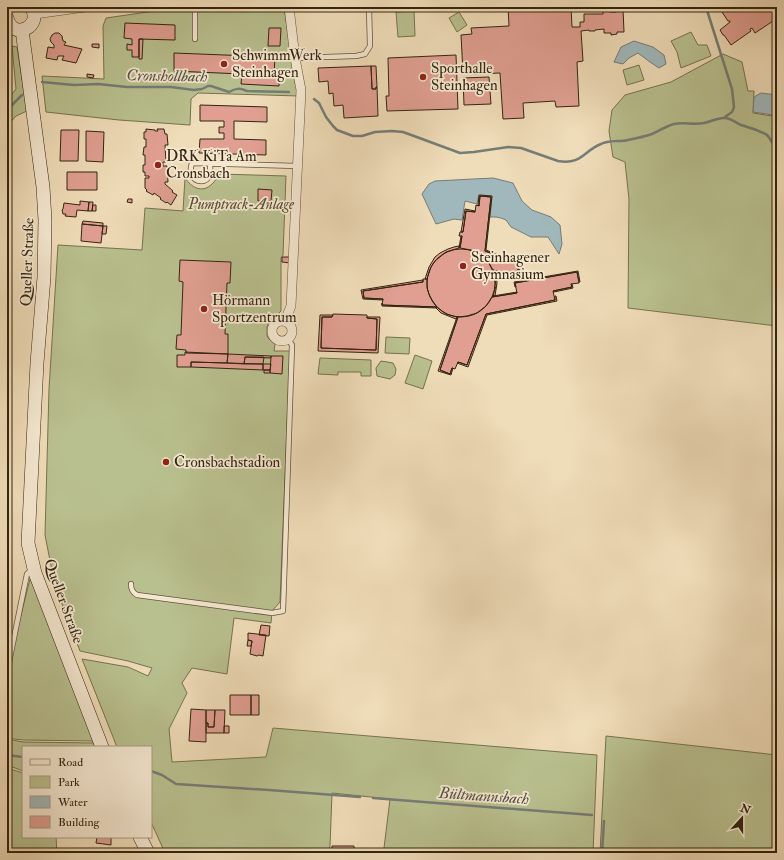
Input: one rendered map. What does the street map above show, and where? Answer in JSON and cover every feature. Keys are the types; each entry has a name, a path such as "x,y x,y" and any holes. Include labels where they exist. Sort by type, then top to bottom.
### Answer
{"main road":[{"path":"7,14 10,7"},
{"path":"7,18 12,27 22,30 32,24 35,18 33,10"},
{"name":"Queller Straße","path":"22,30 43,187 45,220 44,277 37,363 28,543 35,573 102,746"},
{"path":"140,838 148,853"}],"street":[{"path":"33,10 85,7"},
{"path":"285,321 291,306 302,90 295,58 289,7"},
{"path":"282,320 285,321 292,327 292,334 286,340 280,340 274,337 272,331 276,322 282,320"}],"lane":[{"path":"195,7 195,39"},
{"path":"295,58 356,56 365,54 370,46 369,7"},
{"path":"210,163 208,178 201,182 195,180 192,175 192,162 298,166"},
{"path":"131,584 132,592 137,595 272,613 283,611 292,345 288,339"},
{"path":"7,672 27,574 34,567"}],"green space":[{"path":"182,7 284,7 295,83 299,90 299,96 198,93 191,99 190,125 119,120 46,112 42,76 104,79 103,26 106,18"},
{"path":"414,11 415,36 398,37 396,12"},
{"path":"459,12 467,25 457,32 449,18"},
{"path":"691,32 698,45 707,45 711,56 681,68 677,52 671,41"},
{"path":"12,46 17,47 27,111 16,116 7,126 7,100 16,89"},
{"path":"723,54 742,62 748,91 754,91 753,113 777,118 777,326 628,308 629,199 625,162 613,157 609,131 612,110 625,95 671,82"},
{"path":"639,65 644,80 627,85 623,70"},
{"name":"Pumptrack-Anlage","path":"220,174 286,176 283,255 281,258 281,311 269,322 267,327 267,336 275,344 274,351 290,351 280,602 272,611 271,623 234,618 227,674 192,668 182,683 187,693 169,729 172,762 266,757 273,728 597,755 593,853 390,853 384,848 390,799 332,793 330,846 328,853 165,853 152,824 152,746 117,746 82,659 128,667 148,676 152,668 128,661 80,651 55,586 45,535 49,389 58,245 142,250 145,208 183,211 185,178 190,184 197,188 204,189 213,183"},
{"path":"386,337 410,338 409,354 385,353"},
{"path":"415,355 432,361 423,389 405,383"},
{"path":"320,358 371,360 371,376 361,376 361,372 338,372 338,375 318,374"},
{"path":"381,361 393,363 396,369 395,375 390,379 377,376 376,368"},
{"path":"30,579 33,583 94,741 23,740 7,738 7,636 15,639"},
{"path":"606,736 777,755 777,853 600,853"},
{"path":"7,739 23,742 94,743 95,746 22,746 22,771 7,765"},
{"path":"7,768 22,773 22,838 56,838 57,853 7,853"}],"water":[{"path":"634,41 653,47 664,55 666,64 659,68 638,53 629,58 623,64 614,62 621,47"},
{"path":"761,93 777,95 777,116 753,112 754,97"},
{"path":"493,178 513,183 522,201 532,210 551,217 560,225 562,244 559,254 548,237 531,237 511,227 506,220 490,217 492,196 479,195 477,204 465,201 462,220 454,219 436,224 422,194 429,184 435,181"}],"building":[{"path":"508,7 529,7 529,9 571,7 572,27 580,27 580,22 584,22 584,14 603,14 603,9 610,9 610,12 616,12 616,9 623,9 624,32 617,32 617,34 611,35 611,33 604,33 604,29 595,31 581,31 583,61 577,62 579,106 556,107 555,101 523,103 524,118 503,119 500,73 463,73 461,35 472,34 471,28 509,26"},
{"path":"737,7 777,7 777,17 774,17 776,19 755,33 752,28 750,29 751,31 731,45 720,30 730,22 722,12"},
{"path":"125,23 175,25 175,40 139,39 139,57 132,57 132,50 127,50 127,44 132,45 132,39 124,38"},
{"path":"269,28 281,28 280,46 268,46"},
{"path":"55,33 59,33 62,36 63,41 66,42 64,45 82,49 76,63 62,60 64,56 58,56 57,60 46,58 48,47 54,48 54,45 50,39"},
{"path":"139,39 143,39 142,59 139,59"},
{"path":"92,44 99,44 99,48 92,47"},
{"name":"SchwimmWerk Steinhagen","path":"174,53 275,57 274,74 279,74 279,86 241,84 242,74 174,71"},
{"name":"Sporthalle Steinhagen","path":"456,55 458,109 387,111 386,96 389,96 388,58"},
{"path":"371,66 372,89 376,89 377,87 378,116 344,118 343,105 334,106 333,93 329,94 328,81 319,82 318,68"},
{"path":"371,66 376,66 376,89 372,89"},
{"path":"87,74 94,75 93,78 87,77"},
{"path":"489,77 491,104 464,105 463,78"},
{"path":"200,105 267,107 267,122 234,121 234,139 266,140 266,155 199,153 200,139 224,139 224,133 219,133 219,127 224,127 224,121 200,121"},
{"path":"146,129 158,131 157,129 164,129 165,134 167,134 168,145 165,145 166,162 163,162 163,166 167,166 168,182 165,182 165,184 177,195 171,205 160,199 161,198 154,193 153,195 146,191 147,190 145,188 145,178 149,178 149,176 145,176 145,172 143,172 145,155 143,155 144,147 146,147 144,132 146,132"},
{"path":"61,130 79,130 78,161 60,161"},
{"path":"86,131 104,132 103,162 86,161"},
{"path":"67,172 97,172 97,190 67,190"},
{"path":"258,189 272,190 271,201 258,201"},
{"path":"479,195 492,196 486,250 522,264 518,274 520,264 485,251 491,197 480,196 479,206"},
{"path":"480,196 491,197 485,251 520,264 516,274 510,272 509,275 493,270 489,263 479,253 460,248 462,236 459,236 460,232 463,232 466,211 475,212 476,205 479,206"},
{"path":"128,199 132,199 132,203 127,202"},
{"path":"80,201 89,202 88,211 77,210 76,217 65,216 66,214 63,214 62,210 64,203 80,205"},
{"path":"89,202 93,202 92,211 88,211"},
{"path":"93,205 96,205 96,211 92,211"},
{"path":"465,209 475,212 466,211 463,232 461,232"},
{"path":"83,221 103,223 103,226 82,224"},
{"path":"82,224 103,226 101,243 81,241"},
{"path":"103,226 107,226 106,234 102,234"},
{"path":"461,236 462,236 459,248"},
{"path":"459,246 459,248 446,252 435,261 431,267 427,279 425,279 429,267 435,257 448,249"},
{"name":"Steinhagener Gymnasium","path":"454,249 468,249 480,255 489,264 495,276 493,296 485,307 474,315 468,317 454,317 448,315 437,307 429,296 427,290 427,276 429,270 437,259 448,251"},
{"path":"282,257 290,257 290,263 282,262"},
{"name":"Hörmann Sportzentrum","path":"180,260 231,262 230,283 227,283 225,334 228,334 228,354 186,353 186,350 176,349 177,335 181,335 183,282 179,281"},
{"path":"493,270 509,275 511,272 510,276"},
{"path":"578,271 580,282 577,272 515,283 515,287 514,282"},
{"path":"494,272 496,272 497,283 495,296 493,296 496,286"},
{"path":"577,272 579,283 571,284 572,287 553,291 555,300 486,314 467,365 458,362 455,369 452,368 450,374 440,370 458,317 477,313 486,306 492,297 517,293 515,283"},
{"path":"423,279 427,279 429,294 437,307 382,305 383,299 364,298 363,291 423,282"},
{"path":"423,280 423,282 363,291 364,298 383,300 363,299 361,290"},
{"path":"571,284 573,288 553,291 572,287"},
{"path":"517,293 492,297 493,296"},
{"path":"555,296 557,301 487,315 468,367 457,363 467,365 486,314 555,300"},
{"path":"382,306 437,307 437,308"},
{"path":"437,307 446,314 457,317 456,319 441,313 436,308"},
{"path":"333,314 367,315 367,318 377,319 376,350 321,348 322,317 332,317"},
{"path":"320,315 333,315 332,317 322,317 321,348 373,350 376,350 377,319 367,317 380,317 378,353 318,351"},
{"path":"457,317 440,370 450,374 453,368 451,375 438,371"},
{"path":"185,352 228,354 227,363 191,362 191,367 177,367 177,355 185,355"},
{"path":"228,354 271,356 271,358 245,357 244,364 227,363"},
{"path":"271,356 283,356 282,374 270,373"},
{"path":"245,357 264,357 263,364 244,364"},
{"path":"191,362 263,364 263,370 191,367"},
{"path":"263,364 271,364 270,370 263,370"},
{"path":"264,370 270,370 270,373 264,373"},
{"path":"261,625 270,626 269,636 259,635"},
{"path":"248,633 266,635 263,656 250,654 252,641 248,640"},
{"path":"248,640 252,641 251,646 247,646"},
{"path":"230,695 251,695 251,715 230,715"},
{"path":"251,695 259,695 259,715 251,715"},
{"path":"191,709 206,710 206,742 189,741"},
{"path":"206,710 215,710 214,727 208,727 208,723 206,723"},
{"path":"215,710 225,710 224,733 206,733 206,723 208,723 208,727 214,727"},
{"path":"224,726 229,726 229,733 224,733"},
{"path":"97,838 111,838 111,845 96,843"},
{"path":"332,846 354,846 354,853 332,853"},
{"path":"103,850 103,853 90,853 89,851"}],"waterway":[{"path":"706,7 732,89 734,107 732,112 725,117"},
{"name":"Cronshollbach","path":"42,82 74,85 98,84 127,87 171,87 194,90 211,86 229,92 238,89 247,91 289,92"},
{"name":"Cronshollbach","path":"7,112 22,95"},
{"name":"Cronshollbach","path":"314,99 319,103 326,117 337,130 353,136 362,136 375,132 403,132 460,153 508,147 521,148 558,161 566,162 582,157 595,147 604,143 625,141 646,136 674,124 700,124 722,118 727,118 741,125 764,133 773,144 777,146"},
{"name":"Bültmannsbach","path":"7,755 22,757"},
{"name":"Bültmannsbach","path":"152,771 162,775 176,784 360,797"},
{"name":"Bültmannsbach","path":"373,798 592,815"},
{"name":"Bültmannsbach","path":"602,853 604,821"}],"place":[{"name":"SchwimmWerk Steinhagen","path":"224,64"},
{"name":"Sporthalle Steinhagen","path":"423,77"},
{"name":"DRK KiTa Am Cronsbach","path":"158,165"},
{"name":"Steinhagener Gymnasium","path":"463,266"},
{"name":"Hörmann Sportzentrum","path":"204,309"},
{"name":"Cronsbachstadion","path":"166,462"}]}
